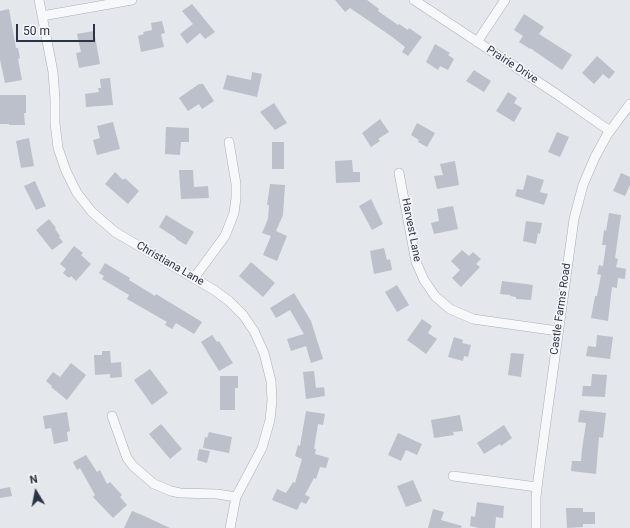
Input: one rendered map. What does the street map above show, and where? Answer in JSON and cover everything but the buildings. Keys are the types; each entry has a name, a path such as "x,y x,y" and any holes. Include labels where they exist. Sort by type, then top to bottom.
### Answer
{"street":[{"name":"Christiana Lane","path":"39,0 53,72 56,138 61,158 72,184 86,205 107,226 222,295 243,315 259,340 266,358 270,371 272,400 270,420 267,434 260,452 236,497 231,528"},
{"path":"42,16 132,0"},
{"name":"Prairie Drive","path":"414,0 610,131"},
{"path":"477,42 505,0"},
{"name":"Castle Farms Road","path":"536,528 537,487 572,229 577,204 591,166 610,131 630,104"},
{"path":"194,278 224,236 232,218 236,198 236,184 229,142"},
{"name":"Harvest Lane","path":"399,174 418,266 424,280 435,296 450,309 473,319 558,331"},
{"path":"112,416 127,458 133,466 154,484 171,491 210,493 236,497"},
{"path":"453,476 537,487"}]}
